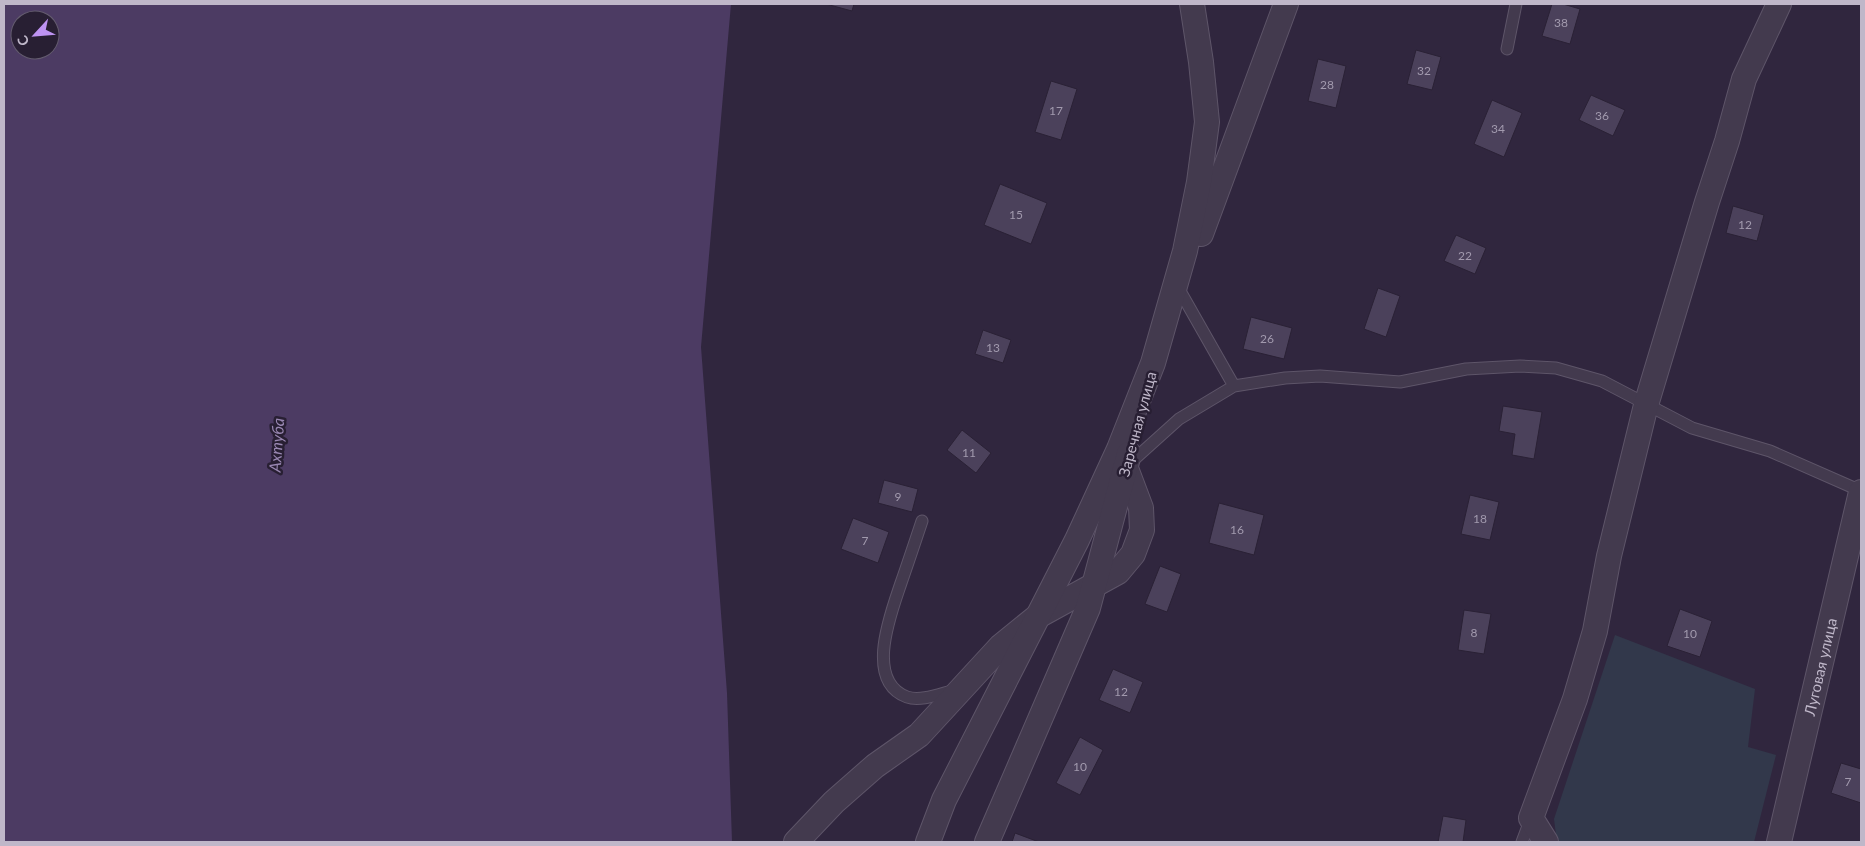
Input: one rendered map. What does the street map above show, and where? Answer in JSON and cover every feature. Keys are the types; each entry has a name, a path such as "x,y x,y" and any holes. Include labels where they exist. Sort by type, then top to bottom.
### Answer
{"street":[{"path":"1154,363 1185,251 1200,182 1207,122 1201,62 1192,4"},
{"path":"1251,100 1272,4"},
{"name":"Заречная улица","path":"987,842 1088,608 1122,458 1180,291 1286,4"},
{"path":"1546,842 1531,818 1575,699 1594,631 1609,556 1646,405 1727,142 1744,79 1779,4"},
{"path":"796,842 834,802 875,766 919,735 1001,646 1038,616 1118,572 1133,554 1142,530 1141,508 1122,458"},
{"path":"928,842 944,800 1077,540 1122,458"},
{"name":"Луговая улица","path":"1779,842 1861,492"}],"lane":[{"path":"1506,49 1516,4"},
{"path":"1180,291 1234,386"},
{"path":"1122,458 1234,386 1285,378 1320,376 1400,382 1466,368 1520,366 1556,368 1602,381 1692,428 1770,451 1861,492"},
{"path":"922,521 886,629 883,655 887,675 894,690 908,698 924,698 964,688"},
{"path":"1522,842 1531,818"}],"shaded area":[{"path":"1615,635 1755,689 1748,747 1776,755 1754,842 1557,842 1554,819"}],"water":[{"name":"Ахтуба","path":"4,4 731,4 701,347 727,693 732,842 4,842"}],"building":[{"path":"826,4 854,4 852,11"},
{"path":"1552,4 1563,4 1580,9 1570,44 1542,36"},
{"path":"1416,50 1441,57 1432,90 1407,84"},
{"path":"1318,59 1346,66 1336,108 1308,101"},
{"path":"1051,81 1077,89 1061,140 1035,132"},
{"path":"1591,95 1625,110 1613,136 1579,120"},
{"path":"1492,100 1522,113 1504,157 1474,144"},
{"path":"1000,184 1047,203 1031,244 984,225"},
{"path":"1733,206 1764,215 1757,241 1726,233"},
{"path":"1456,235 1486,248 1475,274 1444,261"},
{"path":"1378,288 1400,296 1386,337 1364,329"},
{"path":"1251,317 1292,328 1284,359 1243,349"},
{"path":"983,330 1011,340 1003,363 975,354"},
{"path":"1503,406 1542,412 1534,459 1512,455 1515,434 1499,431"},
{"path":"962,430 991,453 976,473 947,450"},
{"path":"884,480 918,489 912,512 878,503"},
{"path":"1470,495 1499,502 1490,540 1461,534"},
{"path":"1219,503 1264,515 1254,555 1209,543"},
{"path":"853,518 889,532 878,563 841,549"},
{"path":"1160,566 1181,574 1167,612 1145,604"},
{"path":"1680,609 1712,621 1700,657 1667,646"},
{"path":"1464,610 1491,614 1484,654 1458,650"},
{"path":"1113,669 1143,682 1130,713 1099,700"},
{"path":"1080,737 1103,750 1080,795 1056,783"},
{"path":"1841,763 1861,769 1861,803 1831,793"},
{"path":"1443,816 1466,820 1463,842 1438,842"},
{"path":"1015,833 1039,842 1012,842"}]}
